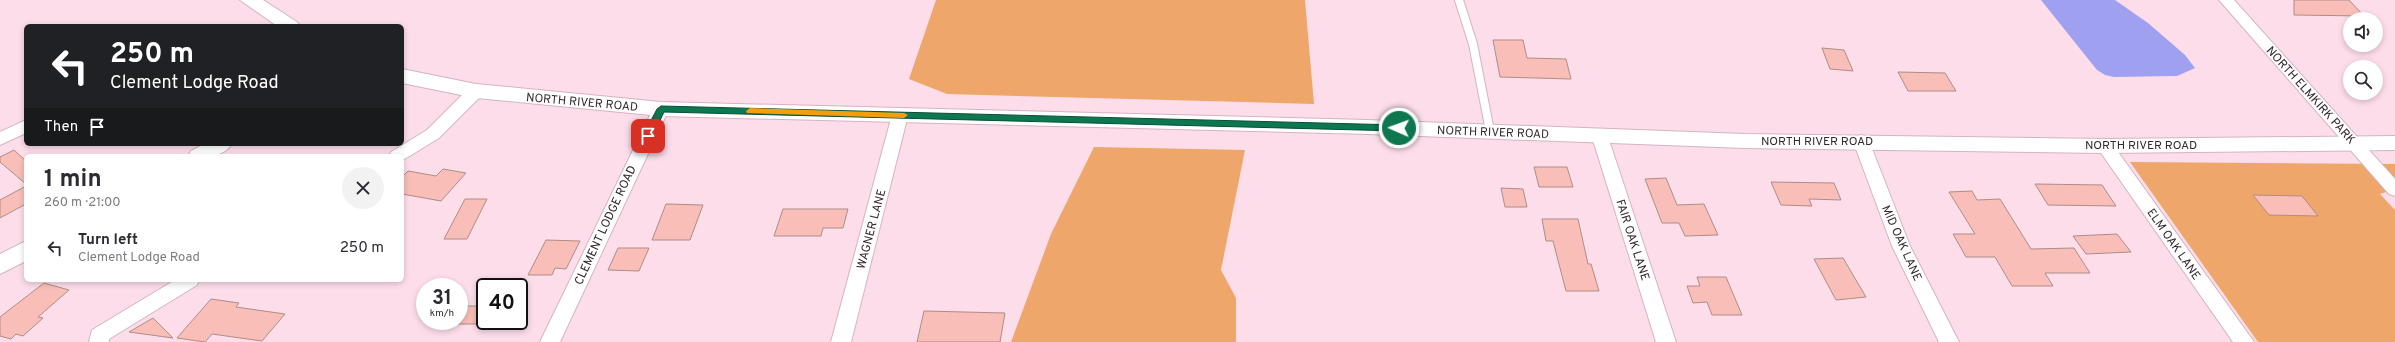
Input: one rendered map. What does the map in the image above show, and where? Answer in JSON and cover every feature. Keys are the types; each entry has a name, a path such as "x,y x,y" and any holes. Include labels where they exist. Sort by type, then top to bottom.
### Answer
{"street":[{"path":"250,0 287,24"},
{"name":"NORTH ELMKIRK PARK","path":"2226,0 2395,190"},
{"name":"NORTH RIVER ROAD","path":"404,76 476,91 661,109 1490,131 1600,137 2105,146 2353,142 2395,144"},
{"path":"400,154 434,134 476,91"},
{"name":"CLEMENT LODGE ROAD","path":"550,342 661,109"},
{"name":"WAGNER LANE","path":"841,342 900,115"},
{"path":"0,139 24,127"},
{"name":"FAIR OAK LANE","path":"1600,137 1666,342"},
{"name":"MID OAK LANE","path":"1861,141 1901,246 1949,342"},
{"path":"203,154 217,146"},
{"name":"ELM OAK LANE","path":"2105,146 2244,342"},
{"path":"0,265 24,251"},
{"path":"99,342 98,335 187,282"}],"lane":[{"path":"1459,0 1473,44 1490,131"}],"shaded area":[{"path":"936,0 1305,0 1314,104 947,94 909,79"},
{"path":"1094,147 1245,150 1221,270 1236,298 1236,342 1011,342 1051,234"},
{"path":"2130,162 2395,164 2395,189 2380,194 2395,210 2395,342 2258,342"}],"water":[{"path":"2041,0 2115,0 2148,23 2185,55 2195,68 2177,76 2114,77 2105,75 2097,70"}],"building":[{"path":"2294,0 2349,0 2360,12 2343,12 2343,16 2294,15"},
{"path":"1493,40 1523,40 1527,58 1566,59 1571,79 1500,77"},
{"path":"1822,48 1844,50 1853,71 1830,69"},
{"path":"1898,72 1945,73 1956,91 1908,91"},
{"path":"14,150 24,159 24,182 0,162 0,157"},
{"path":"1534,167 1567,167 1573,187 1539,187"},
{"path":"443,169 466,173 441,201 404,194 404,175 408,171 436,176"},
{"path":"1666,178 1677,205 1704,204 1718,235 1685,236 1679,223 1662,223 1645,179"},
{"path":"1771,182 1834,183 1841,200 1809,199 1812,206 1781,205"},
{"path":"2035,184 2102,185 2116,206 2048,205"},
{"path":"24,187 24,205 0,218 0,200"},
{"path":"1501,188 1523,189 1527,207 1505,207"},
{"path":"1972,191 1977,200 2000,199 2031,249 2074,248 2090,273 2045,273 2053,286 2012,286 1995,257 1966,257 1953,234 1975,234 1949,192"},
{"path":"2253,195 2302,196 2318,216 2269,215"},
{"path":"465,199 487,199 467,239 444,239"},
{"path":"666,204 703,205 690,240 652,240"},
{"path":"783,209 848,209 843,228 823,228 821,236 774,236"},
{"path":"1542,219 1578,219 1588,264 1591,264 1599,291 1566,291 1553,241 1546,241"},
{"path":"2117,234 2131,252 2086,254 2073,236"},
{"path":"546,240 580,241 566,269 555,268 552,275 528,275"},
{"path":"618,248 649,248 639,271 608,270"},
{"path":"1843,258 1866,297 1836,300 1814,259"},
{"path":"1697,277 1726,277 1742,315 1712,315 1707,302 1693,303 1687,286 1700,286"},
{"path":"44,283 69,290 38,317 43,318 23,336 16,334 11,339 0,336 0,317"},
{"path":"211,299 239,303 236,307 285,314 262,341 212,334 205,342 177,338"},
{"path":"468,306 476,306 476,324 468,324"},
{"path":"924,311 1005,313 1000,342 917,342"},
{"path":"153,318 173,338 129,332"}],"slow traffic":[{"path":"750,111 904,115"}],"route":[{"path":"648,136 661,109 1399,128"}]}
